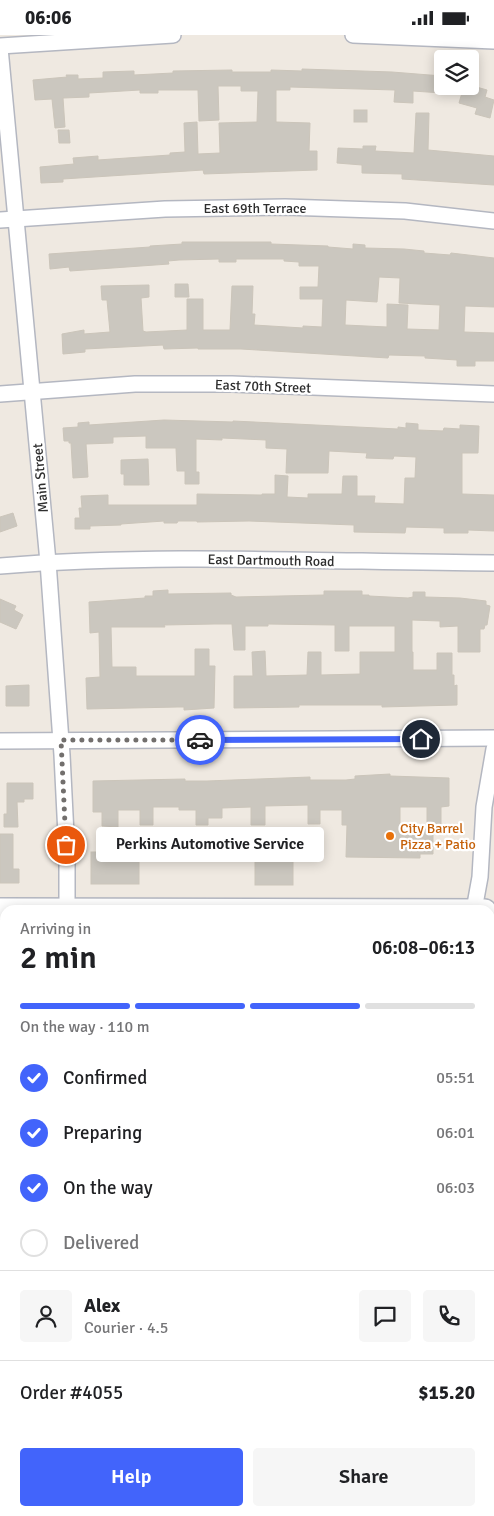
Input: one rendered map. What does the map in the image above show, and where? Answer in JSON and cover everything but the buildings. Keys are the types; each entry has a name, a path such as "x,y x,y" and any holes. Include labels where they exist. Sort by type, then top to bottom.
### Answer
{"street":[{"path":"0,47 173,35"},
{"path":"354,35 492,41"},
{"name":"Main Street","path":"0,47 8,219 32,392 48,562 61,740 67,855 67,905"},
{"name":"East 69th Terrace","path":"8,219 165,209 284,207 405,211 494,221"},
{"name":"East 70th Street","path":"0,394 135,385 232,384 494,394"},
{"name":"East Dartmouth Road","path":"0,566 48,562 158,559 494,563"},
{"path":"0,741 494,738"},
{"path":"475,905 488,829 487,782 494,749"}],"way so far":[{"path":"66,845 61,740 200,740"}],"place":[{"name":"City Barrel Pizza + Patio","path":"390,836"},
{"name":"Perkins Automotive Service","path":"66,845"}],"route":[{"path":"200,740 421,739"}]}
